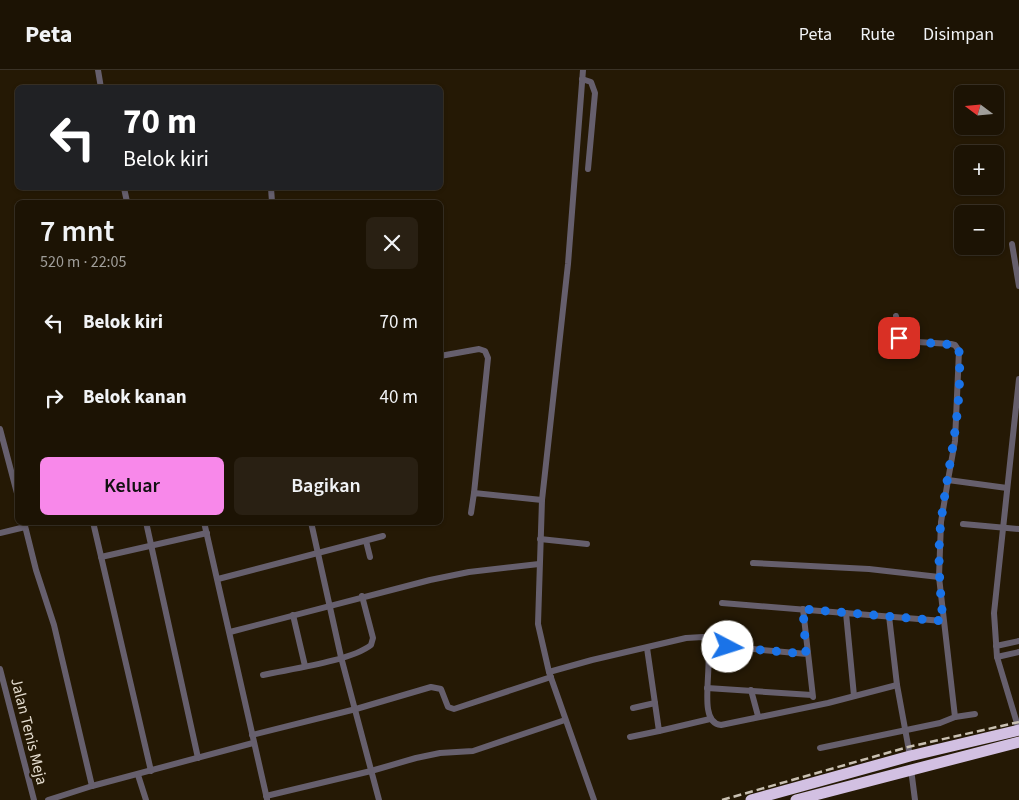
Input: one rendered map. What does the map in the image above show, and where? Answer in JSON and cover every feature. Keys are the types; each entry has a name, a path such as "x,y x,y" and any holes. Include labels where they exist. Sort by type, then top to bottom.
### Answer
{"highway":[{"path":"751,800 910,756 1019,730"},
{"path":"796,800 1019,742"}],"street":[{"path":"98,70 100,85"},
{"path":"583,70 568,264 542,500 538,624 550,675 594,800"},
{"path":"582,79 591,82 595,94 588,169"},
{"path":"1012,244 1019,286"},
{"path":"896,316 901,341 951,344 955,345 959,351 954,440 941,522 939,577 955,717"},
{"path":"443,355 479,349 485,351 488,358 471,513"},
{"path":"1019,380 994,602 997,657 1016,707 1019,730"},
{"path":"0,429 15,486"},
{"path":"948,480 1007,488"},
{"path":"474,492 542,500"},
{"path":"963,524 1019,529"},
{"path":"0,533 24,525 56,635 92,786"},
{"path":"94,525 151,770"},
{"path":"147,525 198,758"},
{"path":"205,525 267,798 440,753 473,751 565,720"},
{"path":"313,525 341,657 379,800"},
{"path":"101,557 152,547 206,532"},
{"path":"218,579 383,536"},
{"path":"540,539 587,544"},
{"path":"366,541 370,557"},
{"path":"753,563 869,569 939,577"},
{"path":"230,632 330,604 457,574 539,564"},
{"path":"263,676 341,657 363,650 373,642 362,596"},
{"path":"722,603 943,621"},
{"path":"803,609 806,654 814,705"},
{"path":"846,613 854,696"},
{"path":"293,615 304,666"},
{"path":"890,616 897,685 910,756"},
{"path":"252,734 356,709 434,687 441,689 448,707 454,709 550,675 647,648 698,637 705,638 708,645 707,688 710,719 713,723 721,725 897,685"},
{"path":"996,646 1019,641"},
{"path":"708,645 806,654"},
{"path":"647,648 659,731"},
{"path":"997,657 1019,652"},
{"name":"Jalan Tenis Meja","path":"0,669 34,800"},
{"path":"707,688 812,695"},
{"path":"751,690 758,716"},
{"path":"633,708 655,703"},
{"path":"820,748 975,714"},
{"path":"630,737 710,719"},
{"path":"48,800 92,786 253,743"},
{"path":"910,769 915,800"},
{"path":"138,775 146,800"}],"railway":[{"path":"722,800 908,747 1019,722"}],"route":[{"path":"728,647 806,654 803,609 943,621 939,577 941,522 954,440 960,361 959,351 955,345 901,341 899,338"}]}
